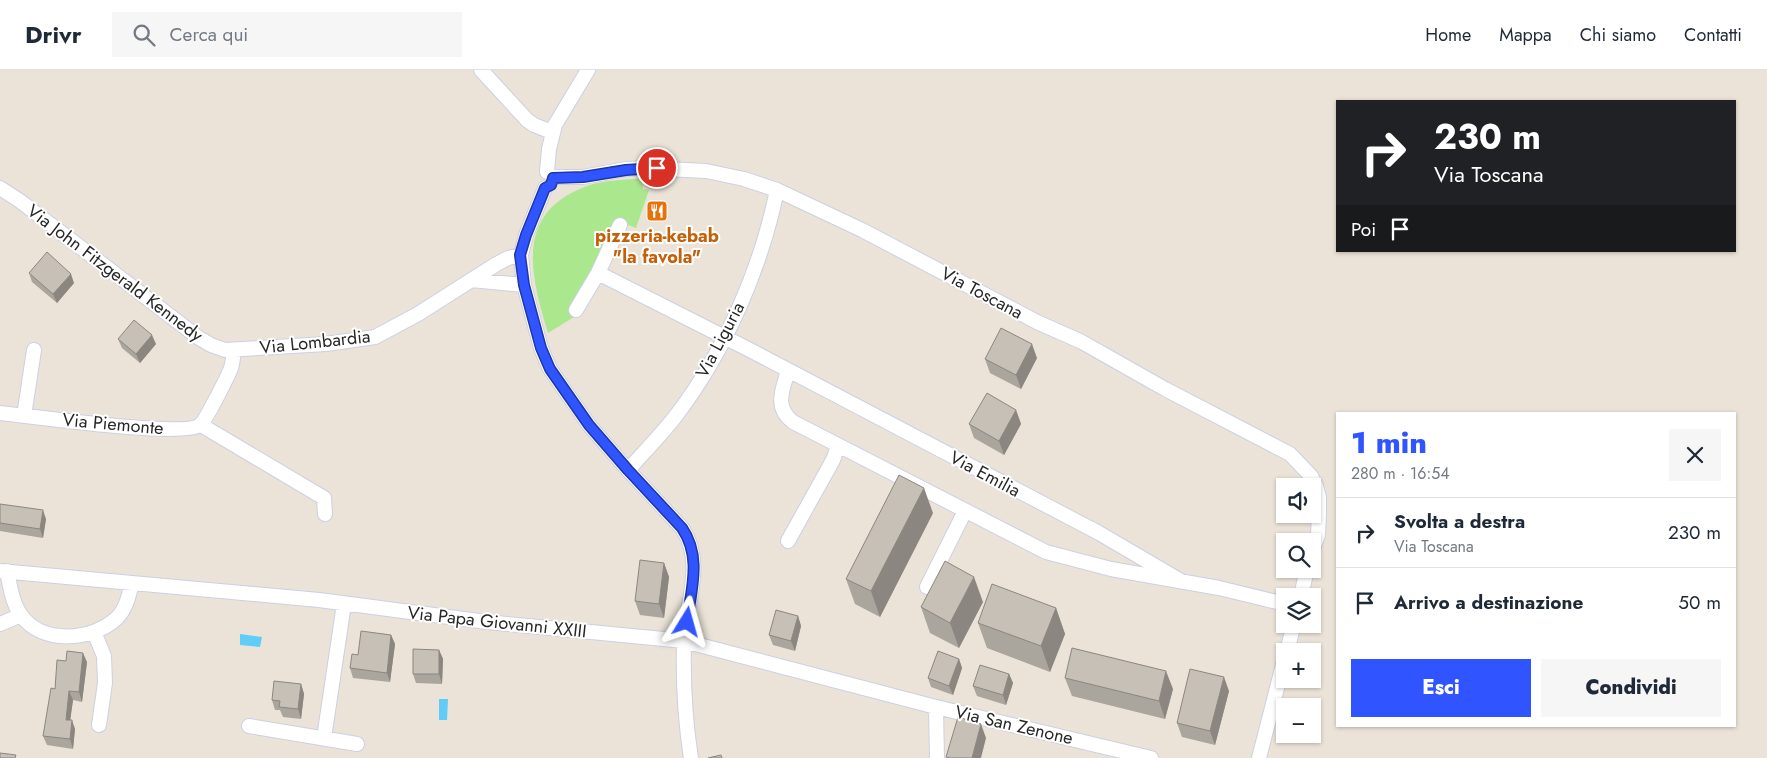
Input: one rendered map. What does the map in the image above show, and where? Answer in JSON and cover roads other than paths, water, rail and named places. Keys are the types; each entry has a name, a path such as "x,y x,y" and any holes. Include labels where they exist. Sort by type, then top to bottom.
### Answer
{"street":[{"path":"481,70 495,75 527,120 534,126 552,132"},
{"path":"588,70 559,116 552,132 548,179 520,255 524,285 541,348 550,369 589,425 690,539 695,564 684,641 685,695 691,758"},
{"name":"Via Toscana","path":"548,179 583,177 636,169 706,170 777,190 862,230 1037,322 1082,342 1165,389 1290,454 1311,476 1316,486 1319,513 1318,533"},
{"name":"Via John Fitzgerald Kennedy","path":"0,188 36,213 199,338 225,350 234,350"},
{"name":"Via Liguria","path":"628,470 679,412 726,338 752,275 777,190"},
{"path":"576,310 598,273 620,225"},
{"name":"Via Lombardia","path":"234,350 326,344 375,337 418,314 508,258 520,255"},
{"name":"Via Emilia","path":"598,273 1099,533 1181,581"},
{"path":"470,280 524,285"},
{"path":"24,416 34,350"},
{"path":"234,350 231,367 201,425 324,498 324,514"},
{"name":"Via Emilia","path":"788,371 781,400 782,410 793,422 1046,552 1111,569 1181,581 1276,602"},
{"name":"Via Piemonte","path":"0,413 146,429 192,429 201,425"},
{"path":"788,541 833,460 838,446"},
{"path":"928,587 965,511"},
{"path":"3,571 21,615 32,625 47,633 63,636 79,636 94,632 117,618 123,610 132,583"},
{"name":"Via Papa Giovanni XXIII","path":"3,571 344,604 487,622 684,641 936,707"},
{"path":"324,738 344,604"},
{"path":"0,624 21,615"},
{"path":"94,632 104,656 105,683 99,725"},
{"path":"1259,758 1277,688"},
{"path":"936,707 937,758"},
{"name":"Via San Zenone","path":"936,707 1151,758"},
{"path":"249,726 357,744"}],"water":[{"path":"240,634 262,637 260,647 240,645"},
{"path":"439,699 448,699 447,720 439,720"}],"place":[{"name":"pizzeria-kebab \"la favola\"","path":"657,211"}]}
